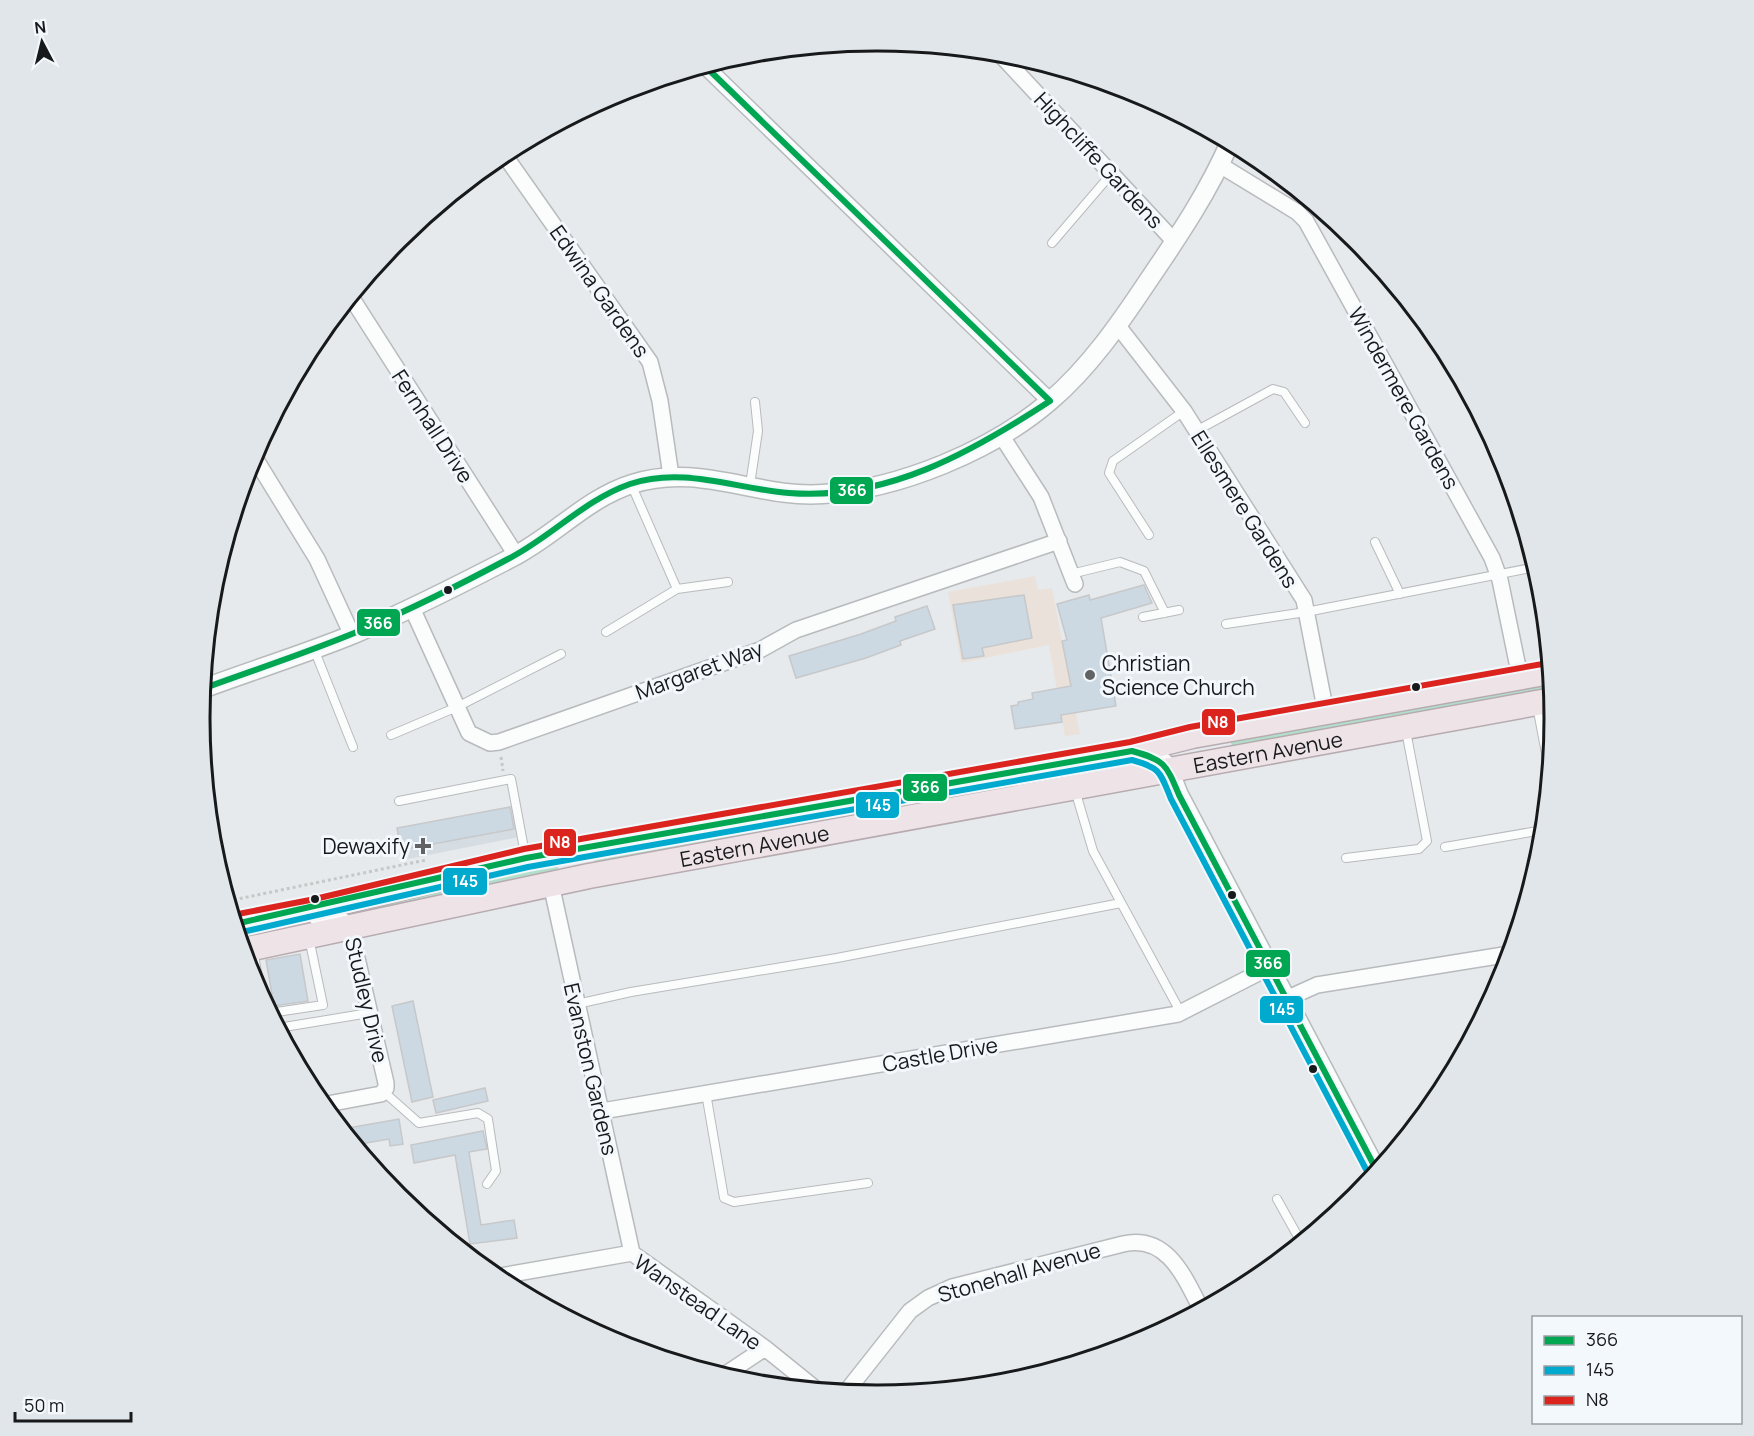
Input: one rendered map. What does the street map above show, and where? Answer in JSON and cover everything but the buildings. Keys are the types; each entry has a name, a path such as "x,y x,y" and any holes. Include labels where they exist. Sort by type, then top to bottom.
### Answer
{"highway":[{"name":"Eastern Avenue","path":"242,923 317,908 526,858 1132,751 1192,736 1543,673"},
{"name":"Eastern Avenue","path":"251,948 551,884 1544,702"}],"street":[{"name":"Highcliffe Gardens","path":"1011,65 1175,242"},
{"path":"711,72 1050,401"},
{"path":"211,684 352,635 412,608 516,555 610,492 631,484 671,476 819,495 861,490 935,467 1001,435 1050,401 1118,326 1175,242 1227,150"},
{"name":"Edwina Gardens","path":"509,161 650,362 660,401 671,476"},
{"name":"Windermere Gardens","path":"1220,165 1298,212 1306,221 1492,558 1498,575 1520,677"},
{"name":"Fernhall Drive","path":"355,303 516,555"},
{"name":"Ellesmere Gardens","path":"1118,326 1184,411 1304,600 1326,713"},
{"path":"1001,435 1041,497 1073,579"},
{"path":"260,466 312,551 352,635"},
{"name":"Margaret Way","path":"499,742 760,650 796,630 1059,541"},
{"path":"412,608 469,733 490,743 499,742"},
{"path":"1132,751 1159,757 1167,763 1179,795 1373,1163"},
{"name":"Evanston Gardens","path":"551,884 632,1253"},
{"name":"Studley Drive","path":"242,923 337,916 344,920 350,928 386,1083 384,1092 376,1096 333,1103"},
{"path":"1286,999 1317,985 1500,956"},
{"name":"Castle Drive","path":"602,1111 1180,1013 1270,967"},
{"name":"Stonehall Avenue","path":"852,1384 910,1311 928,1298 952,1287 1137,1240 1156,1245 1181,1271 1198,1303"},
{"name":"Wanstead Lane","path":"509,1275 632,1253 765,1348 806,1381"},
{"path":"734,1369 765,1348"}],"lane":[{"path":"1052,243 1112,173"},
{"path":"1196,431 1273,389 1284,392 1305,423"},
{"path":"750,485 758,431 755,402"},
{"path":"1149,535 1109,473 1113,461 1184,411"},
{"path":"631,484 677,589"},
{"path":"1375,542 1400,594"},
{"path":"1073,579 1120,562 1144,571 1166,613"},
{"path":"1226,624 1306,612 1527,569"},
{"path":"606,632 677,589 728,582"},
{"path":"1143,617 1179,610"},
{"path":"314,649 353,747"},
{"path":"391,735 457,707 561,654"},
{"path":"1346,858 1419,849 1427,841 1406,728"},
{"path":"399,801 511,778 526,858"},
{"path":"1075,789 1093,851 1180,1013"},
{"path":"1445,847 1534,832"},
{"path":"576,1005 631,992 837,958 1121,903"},
{"path":"278,1012 323,1005 309,937"},
{"path":"286,1027 369,1013"},
{"path":"384,1092 419,1123 478,1113 488,1119 496,1172 487,1184"},
{"path":"706,1093 724,1198 734,1202 868,1183"},
{"path":"1277,1199 1297,1235"}],"path":[{"path":"499,742 505,779"},
{"path":"236,900 273,894"}],"shaded area":[{"path":"1035,576 1038,590 1052,588 1080,734 1065,736 1049,645 961,663 948,592"},
{"path":"513,806 519,837 403,860 397,828"}],"green space":[{"path":"1543,680 1543,691 1232,748 1230,737"},
{"path":"1150,758 1157,763 596,866 593,853 1012,785"},
{"path":"557,861 559,874 362,915 355,911"}],"transit line":[{"name":"366","path":"211,686 329,643 423,602 523,550 582,509 630,484 670,477 710,480 789,493 825,493 860,489 894,481 959,455 1050,401 711,72"},
{"name":"N8","path":"240,914 315,899 524,849 1130,742 1190,727 1542,664"},
{"name":"366","path":"242,922 526,858 1132,751 1158,761 1171,776 1373,1163"},
{"name":"145","path":"245,931 528,867 1132,760 1149,766 1161,777 1367,1171"}],"place":[{"name":"Christian Science Church","path":"1090,675"},
{"name":"Dewaxify","path":"423,846"}]}
